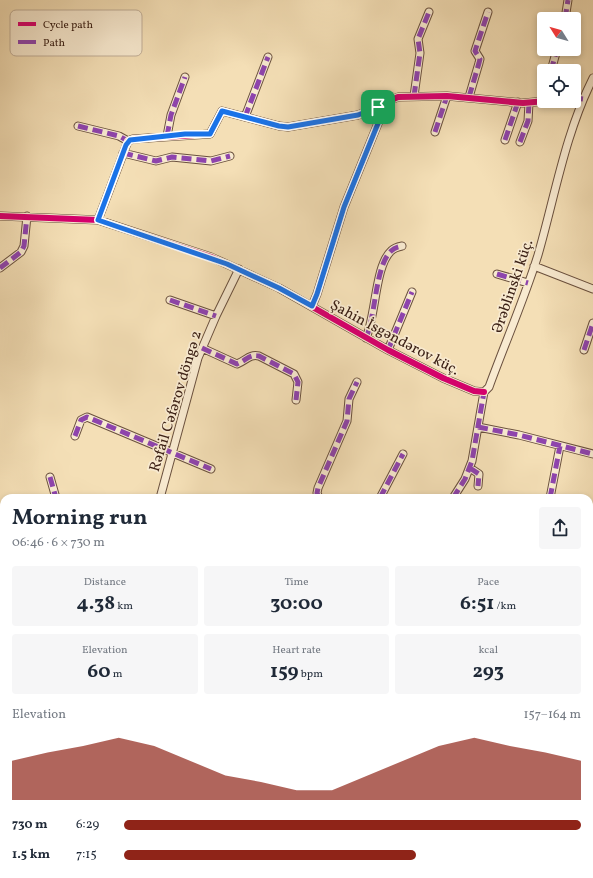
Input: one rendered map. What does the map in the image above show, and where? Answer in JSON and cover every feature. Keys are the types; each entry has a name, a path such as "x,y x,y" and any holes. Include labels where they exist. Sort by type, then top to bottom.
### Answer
{"street":[{"path":"565,12 568,0"},
{"path":"414,96 420,53 418,39 428,12"},
{"path":"469,97 480,59 475,51 488,12"},
{"path":"245,117 268,57"},
{"path":"167,136 171,115 185,77"},
{"name":"Ərəblinski küç.","path":"455,494 470,468 484,392 489,387 534,266 559,171 583,99 593,78"},
{"path":"78,126 119,136 128,142 167,136 210,134 222,111 279,126 299,126 358,115 378,107 390,100 414,96 469,97 529,103 537,102"},
{"path":"435,132 447,96"},
{"path":"505,140 518,102"},
{"path":"520,142 528,121 529,103"},
{"path":"312,306 344,207 379,121 378,107"},
{"path":"98,220 128,142"},
{"path":"123,153 156,161 172,157 211,161 230,156"},
{"name":"Şahin İsgəndərov küç.","path":"0,216 98,220 211,258 239,269 279,288 366,338 443,378 474,391 484,392"},
{"path":"0,268 21,252 24,246 27,216"},
{"path":"366,338 372,323 384,263 391,251 402,246"},
{"path":"534,266 593,289"},
{"name":"Rəfail Cəfərov döngə 2","path":"161,494 202,348 239,269"},
{"path":"496,274 528,283"},
{"path":"388,350 412,292"},
{"path":"170,300 216,316"},
{"path":"584,350 593,323"},
{"path":"202,348 238,364 253,355 259,356 294,374 298,382 296,400"},
{"path":"317,494 318,488 346,421 349,399 358,382"},
{"path":"75,436 81,420 87,417 211,469"},
{"path":"478,427 503,431 593,454"},
{"path":"551,494 560,446"},
{"path":"382,494 403,454"},
{"path":"470,468 479,474 478,486"},
{"path":"50,477 55,494"}],"marked path":[{"path":"566,12 568,0"},
{"path":"414,96 420,53 418,39 429,12"},
{"path":"469,97 480,59 475,51 488,12"},
{"path":"553,64 555,56"},
{"path":"245,117 268,57"},
{"path":"167,136 171,115 185,77"},
{"path":"435,132 447,96"},
{"path":"505,140 518,102"},
{"path":"520,142 528,121 529,103"},
{"path":"312,306 344,207 379,121 378,107"},
{"path":"78,126 119,136 128,141"},
{"path":"123,153 156,161 172,157 211,161 230,156"},
{"path":"0,268 21,252 24,246 27,216"},
{"path":"366,338 382,268 391,251 402,246"},
{"path":"497,274 528,283"},
{"path":"388,350 412,292"},
{"path":"170,300 216,316"},
{"path":"584,350 593,323"},
{"path":"202,348 237,364 250,357 259,356 294,374 298,382 296,400"},
{"path":"317,494 318,488 347,421 349,399 357,382"},
{"path":"456,494 465,479 472,461 484,392"},
{"path":"75,436 81,420 87,417 211,469"},
{"path":"478,427 519,435 593,454"},
{"path":"551,494 560,446"},
{"path":"382,494 403,454"},
{"path":"470,468 479,474 478,486"},
{"path":"50,477 55,494"}],"cycle path":[{"path":"98,220 128,141 133,139 210,134 222,111 288,127 358,115 398,97 447,96 523,103 537,102"},
{"path":"0,216 98,220 211,257 279,288 388,350 443,378 474,391 484,392"}],"route":[{"path":"378,107 380,113 379,121 340,218 312,306 279,288 227,264 119,225 98,220 126,145 130,140 185,134 210,134 218,115 222,111 288,127 358,115 378,107"}]}
